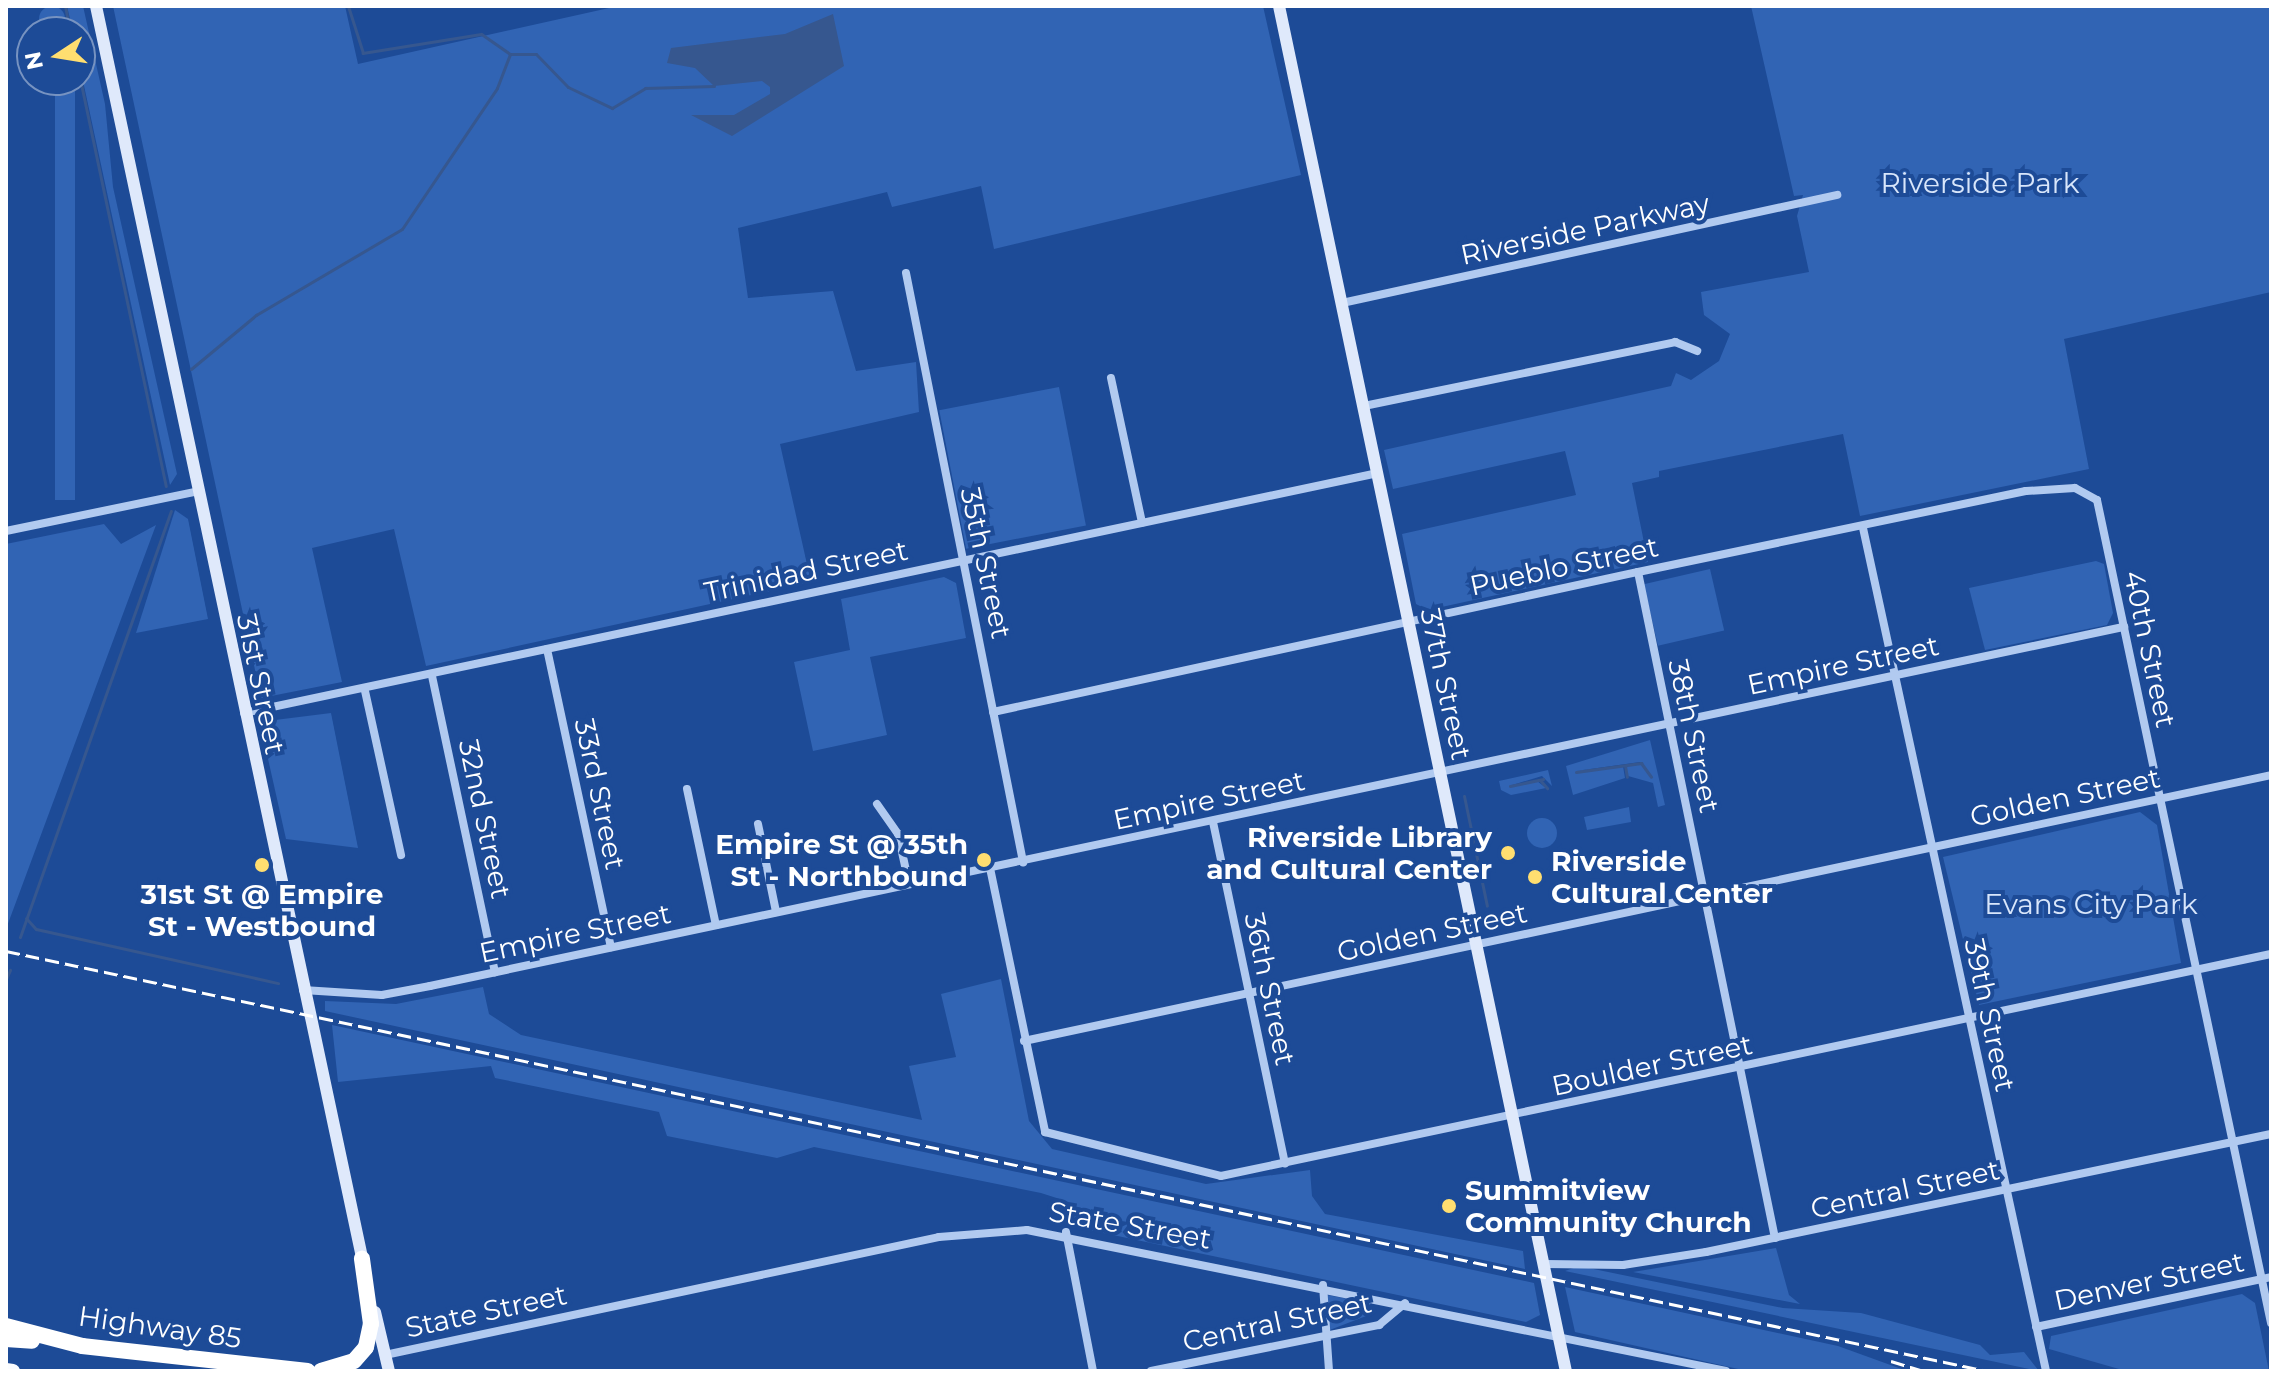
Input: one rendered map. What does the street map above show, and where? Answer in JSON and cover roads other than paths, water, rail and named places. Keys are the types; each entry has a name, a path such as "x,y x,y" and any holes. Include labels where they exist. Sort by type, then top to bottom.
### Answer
{"highway":[{"path":"321,1371 354,1361 366,1347 371,1324 362,1259"},
{"name":"Highway 85","path":"6,1326 82,1346 308,1371"},
{"path":"6,1339 82,1346"}],"main road":[{"name":"31st Street","path":"96,6 195,492 302,990 389,1371"},
{"name":"37th Street","path":"1279,6 1566,1371"},
{"path":"6,1370 13,1371"}],"street":[{"name":"Riverside Parkway","path":"1342,303 1837,195"},
{"name":"35th Street","path":"906,273 1023,862"},
{"path":"1364,406 1675,342 1697,351"},
{"path":"1111,378 1142,523"},
{"name":"Trinidad Street","path":"243,713 365,691 547,649 1378,473"},
{"name":"Pueblo Street","path":"993,712 1638,572 2060,487 2097,500"},
{"path":"6,531 195,492"},
{"name":"40th Street","path":"2097,500 2271,1323"},
{"name":"39th Street","path":"1863,528 2046,1371"},
{"name":"38th Street","path":"1638,572 1775,1238"},
{"name":"Empire Street","path":"302,990 382,995 1213,822 2124,627"},
{"name":"33rd Street","path":"547,649 611,947"},
{"name":"32nd Street","path":"432,676 495,972"},
{"path":"365,691 401,855"},
{"name":"Golden Street","path":"1024,1041 2271,775"},
{"path":"687,789 716,925"},
{"path":"877,804 898,834 909,884"},
{"name":"36th Street","path":"1213,822 1285,1164"},
{"path":"758,824 776,912"},
{"path":"990,868 1024,1041"},
{"name":"Boulder Street","path":"1024,1041 1045,1132 1198,1173 1285,1164 2271,954"},
{"name":"Central Street","path":"1545,1264 1623,1265 1775,1238 2271,1134"},
{"path":"1066,1232 1093,1371"},
{"name":"State Street","path":"385,1355 939,1237 1066,1232 1726,1371"},
{"name":"Denver Street","path":"2036,1327 2271,1277"},
{"path":"1323,1285 1322,1340 1329,1371"},
{"name":"Central Street","path":"1151,1371 1322,1340 1379,1325 1405,1303"}],"waterway":[{"path":"65,6 67,16"},
{"path":"191,369 256,315 402,229 497,88 510,54 481,34 363,53 348,6"},
{"path":"510,54 536,54 568,87 612,108 645,88 714,86"},
{"path":"84,96 166,486"},
{"path":"20,937 171,511"},
{"path":"1576,772 1641,763 1651,777"},
{"path":"1625,766 1627,777"},
{"path":"1510,786 1543,779"},
{"path":"1540,780 1547,788"},
{"path":"1464,796 1487,906"},
{"path":"26,918 36,929 278,983"},
{"path":"6,979 10,970"}],"railway":[{"path":"6,951 1987,1371"},
{"path":"1891,1361 1924,1371"}],"place":[{"name":"Riverside Library and Cultural Center","path":"1508,853"},
{"name":"Empire St @ 35th St - Northbound","path":"984,860"},
{"name":"31st St @ Empire St - Westbound","path":"262,865"},
{"name":"Riverside Cultural Center","path":"1535,877"},
{"name":"Summitview Community Church","path":"1449,1206"}],"park label":[{"name":"Riverside Park","path":"1980,183"},
{"name":"Evans City Park","path":"2091,904"}]}
